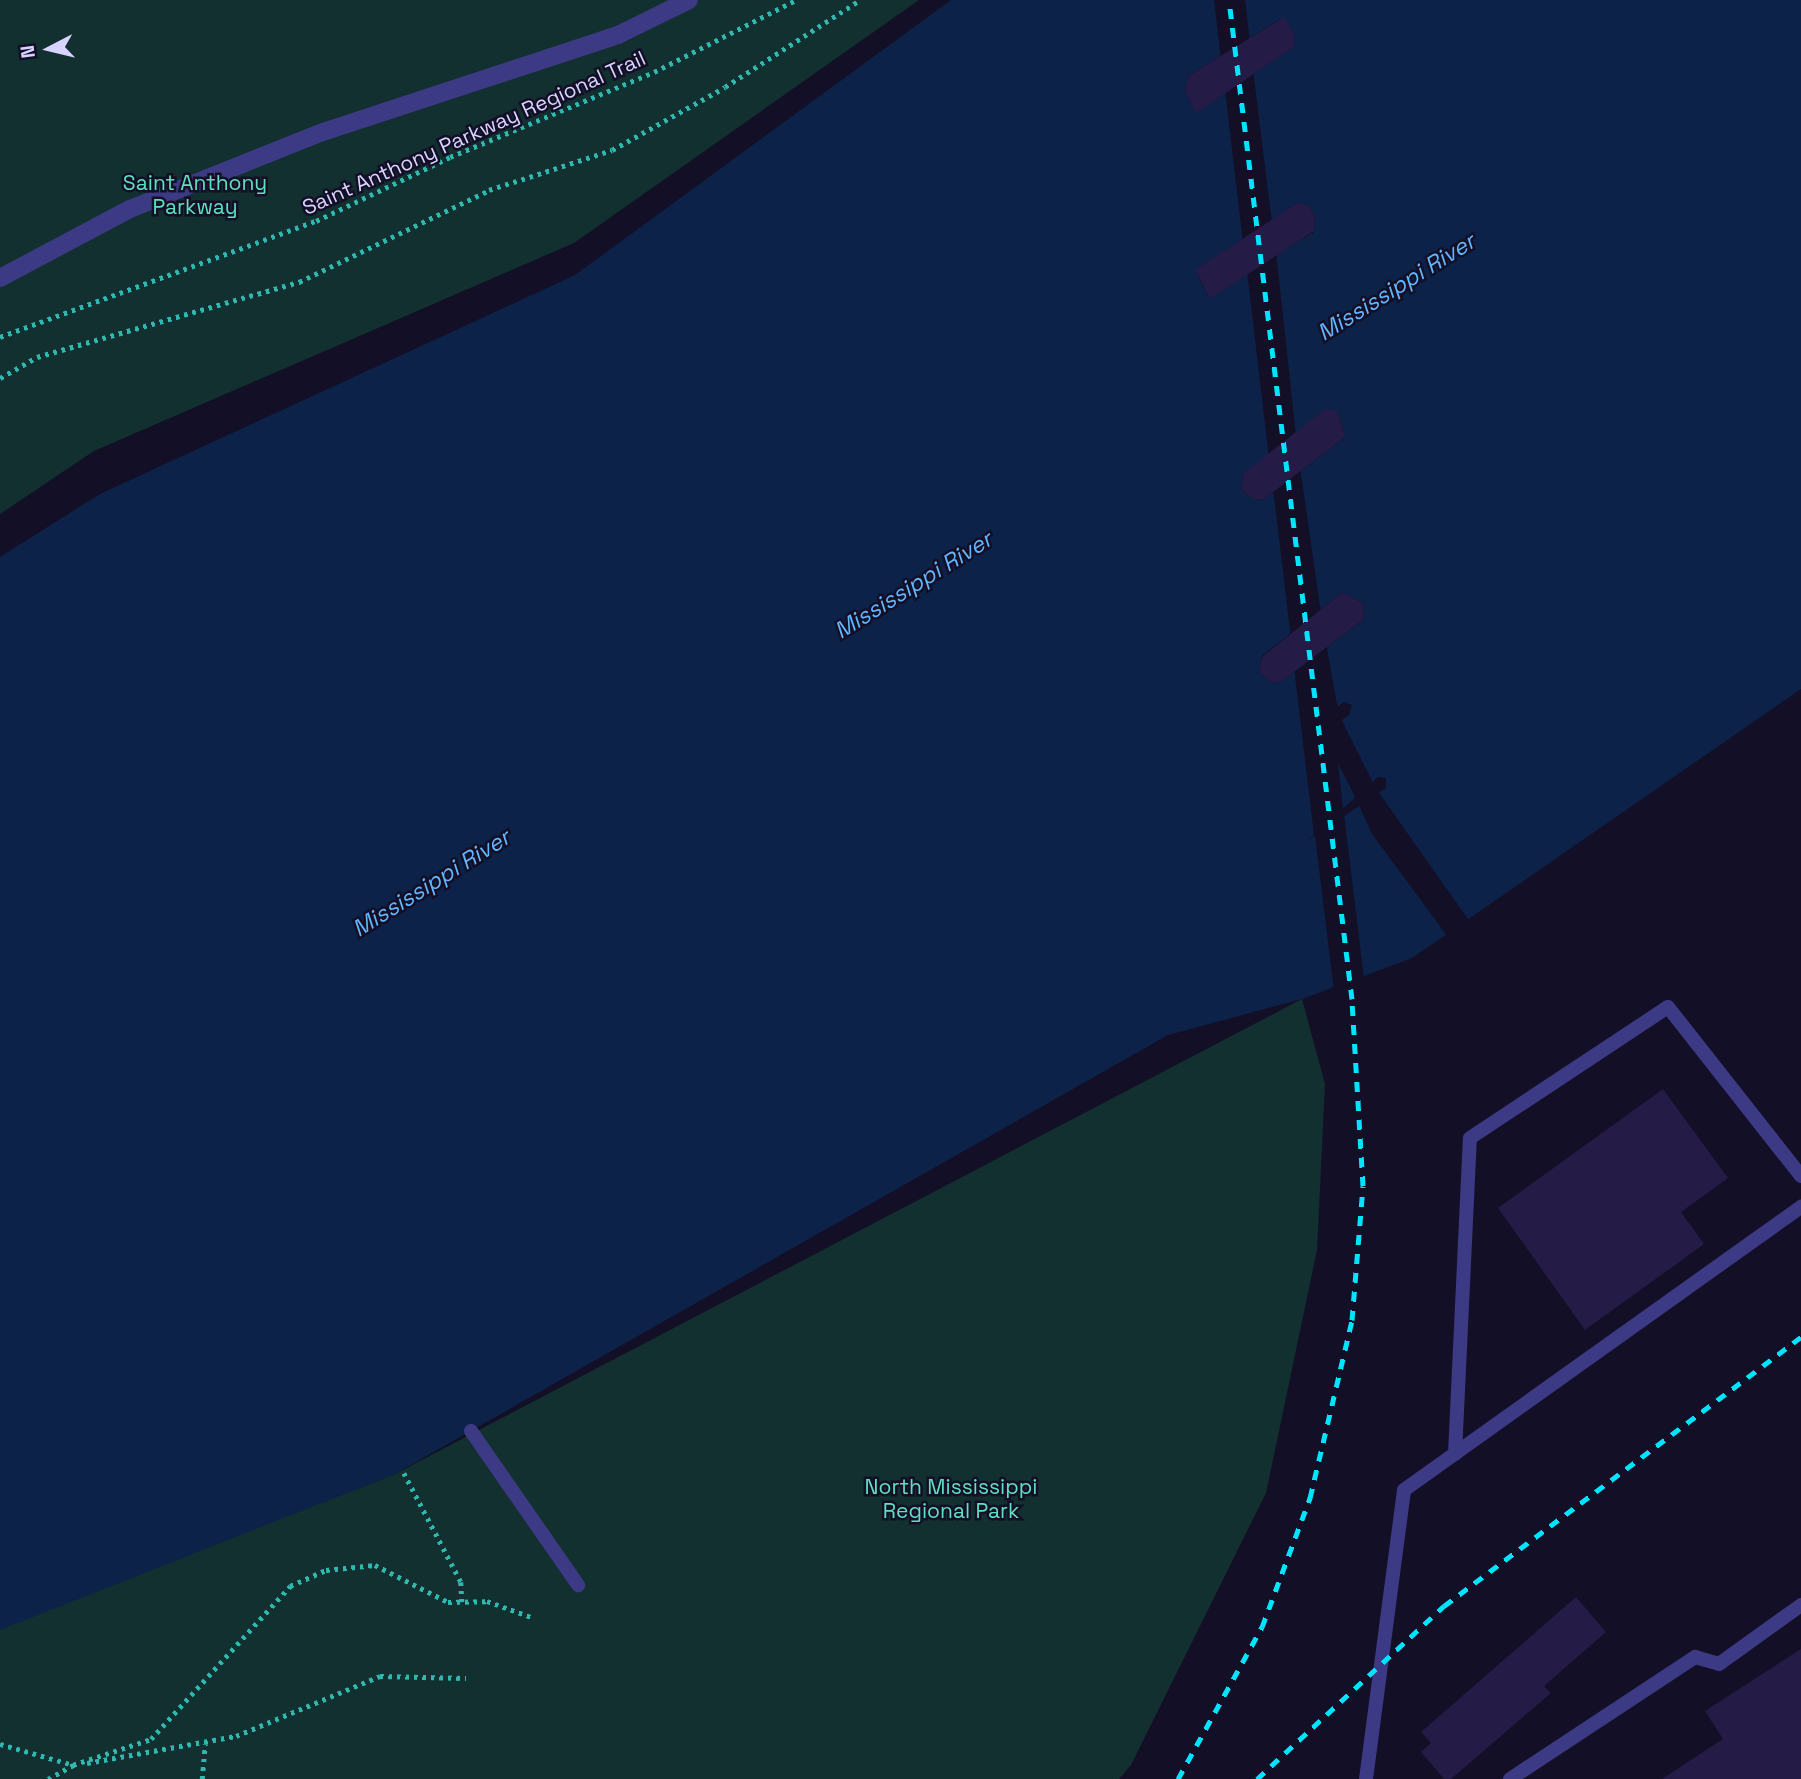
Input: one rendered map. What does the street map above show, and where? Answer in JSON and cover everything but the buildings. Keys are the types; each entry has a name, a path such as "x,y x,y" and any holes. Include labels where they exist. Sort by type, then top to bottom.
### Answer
{"street":[{"path":"0,278 142,204 323,132 618,35 689,0"}],"lane":[{"path":"1455,1454 1470,1138 1668,1007 1801,1176"},
{"path":"1366,1779 1404,1490 1801,1207"},
{"path":"471,1431 578,1585"},
{"path":"1510,1779 1695,1657 1719,1664 1801,1605"}],"path":[{"name":"Saint Anthony Parkway Regional Trail","path":"0,337 316,221 450,157 653,72 796,0"},
{"path":"0,378 37,357 299,282 489,190 612,150 725,87 860,0"},
{"path":"404,1473 461,1582 462,1602"},
{"path":"48,1779 73,1765 150,1739 290,1586 326,1570 375,1565 448,1602 487,1601 534,1618"},
{"path":"0,1744 73,1765 205,1744 236,1736 380,1676 466,1678"},
{"path":"202,1779 205,1744"}],"green space":[{"name":"Saint Anthony Parkway","path":"0,0 919,0 574,243 94,451 0,514"},
{"name":"North Mississippi Regional Park","path":"1302,999 1325,1084 1317,1250 1266,1493 1131,1765 1119,1779 0,1779 0,1628 395,1474"}],"water":[{"name":"Mississippi River","path":"951,0 1801,0 1801,689 1412,958 1302,999 1168,1035 395,1474 0,1630 0,557 100,494 575,275","holes":["1277,21 1288,23 1294,47 1203,108 1192,106 1185,92 1188,76","1297,203 1308,205 1315,215 1314,232 1208,296 1197,274 1202,266","1338,412 1345,437 1264,499 1254,500 1241,489 1243,474","1343,592 1363,603 1364,619 1282,681 1272,683 1259,672 1262,656","1344,702 1352,705 1349,715 1308,744 1306,729","1378,777 1386,778 1386,788 1307,841"]}],"pier":[{"path":"1214,0 1245,0 1250,42 1221,60"},
{"path":"1253,70 1272,223 1243,243 1225,89"},
{"path":"1276,252 1296,436 1269,458 1247,271"},
{"path":"1300,467 1321,614 1291,638 1273,488"},
{"path":"1326,643 1338,710 1309,731 1310,738 1340,717 1374,785 1356,799 1338,763 1343,810 1314,835 1294,667"},
{"path":"1377,790 1470,922 1448,937 1372,834 1358,803"},
{"path":"1344,814 1364,979 1334,991 1315,835"}],"railway":[{"path":"1178,1779 1262,1627 1310,1498 1352,1320 1363,1186 1352,999 1229,0"},
{"path":"1257,1779 1444,1606 1801,1337"}]}
